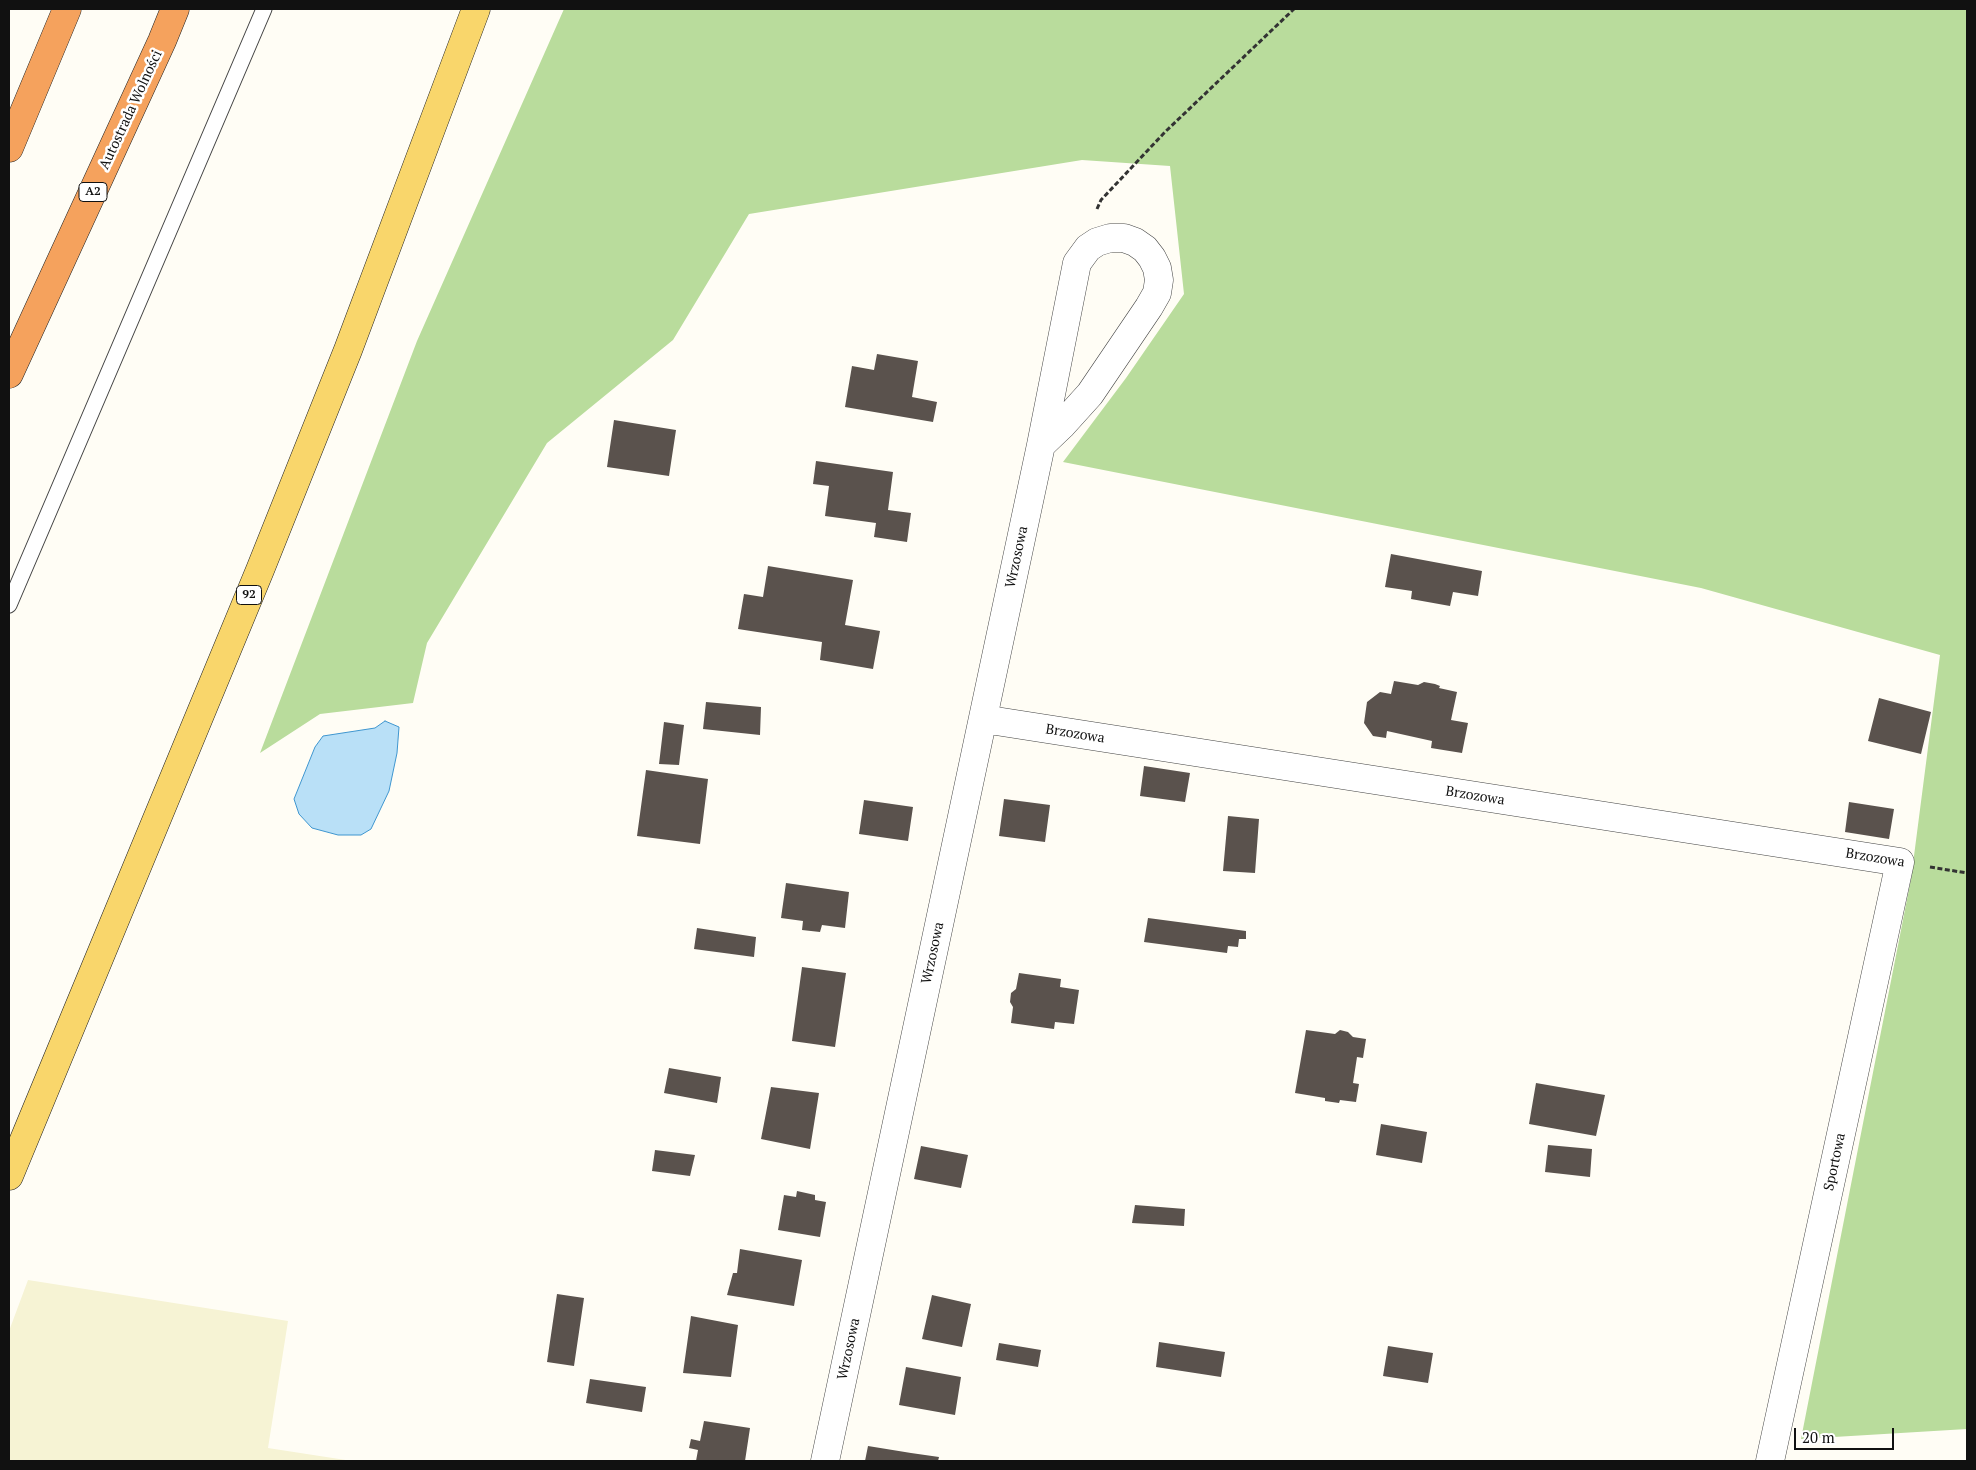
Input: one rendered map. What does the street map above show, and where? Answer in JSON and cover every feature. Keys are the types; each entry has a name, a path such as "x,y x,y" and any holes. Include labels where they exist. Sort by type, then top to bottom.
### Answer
{"highway":[{"path":"9,148 67,9"},
{"name":"Autostrada Wolności","path":"9,374 162,42 174,9"}],"main road":[{"name":"92","path":"9,1176 260,570 348,350 476,9"}],"street":[{"name":"Wrzosowa","path":"825,1461 1041,445 1077,263 1088,248 1097,242 1110,238 1124,238 1134,242 1145,249 1157,268 1159,280 1157,293 1090,394 1041,445"},
{"name":"Brzozowa","path":"983,719 1900,862"},
{"name":"Sportowa","path":"1770,1461 1900,862"}],"lane":[{"path":"9,605 264,9"}],"path":[{"path":"1094,218 1101,200 1165,132 1294,9"},
{"name":"Brzozowa","path":"1900,862 1967,873"}],"shaded area":[{"path":"28,1280 288,1321 268,1448 352,1461 9,1461 9,1331"}],"green space":[{"path":"564,9 1967,9 1967,1429 1801,1439 1911,879 1940,655 1701,588 1063,462 1126,378 1184,294 1170,166 1082,160 749,214 673,340 547,443 427,643 413,703 320,714 260,753 417,341"}],"water":[{"path":"385,721 399,727 397,753 389,791 371,829 361,835 338,835 312,828 299,814 294,799 315,747 323,736 375,728"}],"building":[{"path":"877,354 918,361 912,397 937,402 933,422 845,407 852,366 874,370"},
{"path":"614,420 676,430 669,476 607,467"},
{"path":"816,461 893,472 888,510 911,513 907,542 874,537 876,523 825,516 829,486 813,484"},
{"path":"1391,554 1482,571 1478,596 1453,592 1450,606 1411,599 1412,591 1385,587"},
{"path":"768,566 853,580 845,625 880,631 873,669 820,660 822,642 738,629 744,594 763,597"},
{"path":"1394,681 1418,685 1424,682 1457,692 1451,720 1468,723 1462,753 1431,748 1432,741 1387,731 1386,738 1373,736 1364,723 1367,702 1380,692 1391,694"},
{"path":"1879,698 1931,712 1921,754 1868,741"},
{"path":"706,702 761,707 760,735 703,729"},
{"path":"664,722 684,725 679,765 659,764"},
{"path":"1144,766 1190,773 1185,802 1140,796"},
{"path":"646,770 708,779 700,844 637,836"},
{"path":"1004,799 1050,805 1045,842 999,836"},
{"path":"864,800 913,807 908,841 859,834"},
{"path":"1849,802 1894,809 1889,839 1845,832"},
{"path":"1228,816 1259,819 1255,873 1223,871"},
{"path":"786,883 849,892 845,928 822,925 820,932 802,930 803,921 781,918"},
{"path":"1148,918 1246,931 1246,939 1239,939 1238,947 1228,946 1227,953 1144,942"},
{"path":"697,928 756,937 754,957 694,949"},
{"path":"802,967 846,973 835,1047 792,1041"},
{"path":"1019,973 1061,979 1060,987 1079,990 1074,1024 1055,1022 1054,1029 1011,1023 1013,1007 1010,1002 1011,993 1016,989"},
{"path":"1306,1030 1335,1034 1340,1030 1348,1032 1353,1037 1366,1039 1363,1058 1357,1057 1353,1083 1359,1084 1356,1102 1340,1100 1339,1103 1325,1101 1325,1098 1295,1093"},
{"path":"669,1068 721,1077 717,1103 664,1093"},
{"path":"1536,1083 1605,1095 1596,1136 1529,1124"},
{"path":"771,1087 819,1093 810,1149 761,1139"},
{"path":"1381,1124 1427,1132 1422,1163 1376,1155"},
{"path":"1548,1145 1592,1149 1590,1177 1545,1172"},
{"path":"921,1146 968,1155 961,1188 914,1179"},
{"path":"655,1150 695,1155 690,1176 652,1171"},
{"path":"797,1191 815,1195 815,1200 826,1202 820,1237 778,1230 784,1195 796,1197"},
{"path":"1135,1205 1185,1209 1184,1226 1132,1223"},
{"path":"740,1249 802,1260 794,1306 727,1295 733,1273 737,1273"},
{"path":"557,1294 584,1298 574,1366 547,1362"},
{"path":"932,1295 971,1304 962,1347 922,1339"},
{"path":"691,1316 738,1325 731,1377 683,1373"},
{"path":"1159,1342 1225,1352 1221,1377 1156,1367"},
{"path":"999,1343 1041,1350 1038,1367 996,1360"},
{"path":"1388,1346 1433,1353 1428,1383 1383,1376"},
{"path":"906,1367 961,1377 955,1415 899,1405"},
{"path":"590,1379 646,1387 642,1412 586,1403"},
{"path":"704,1421 750,1428 745,1461 696,1461 698,1450 689,1448 691,1439 700,1441"},
{"path":"868,1446 939,1457 938,1461 865,1461"}]}
